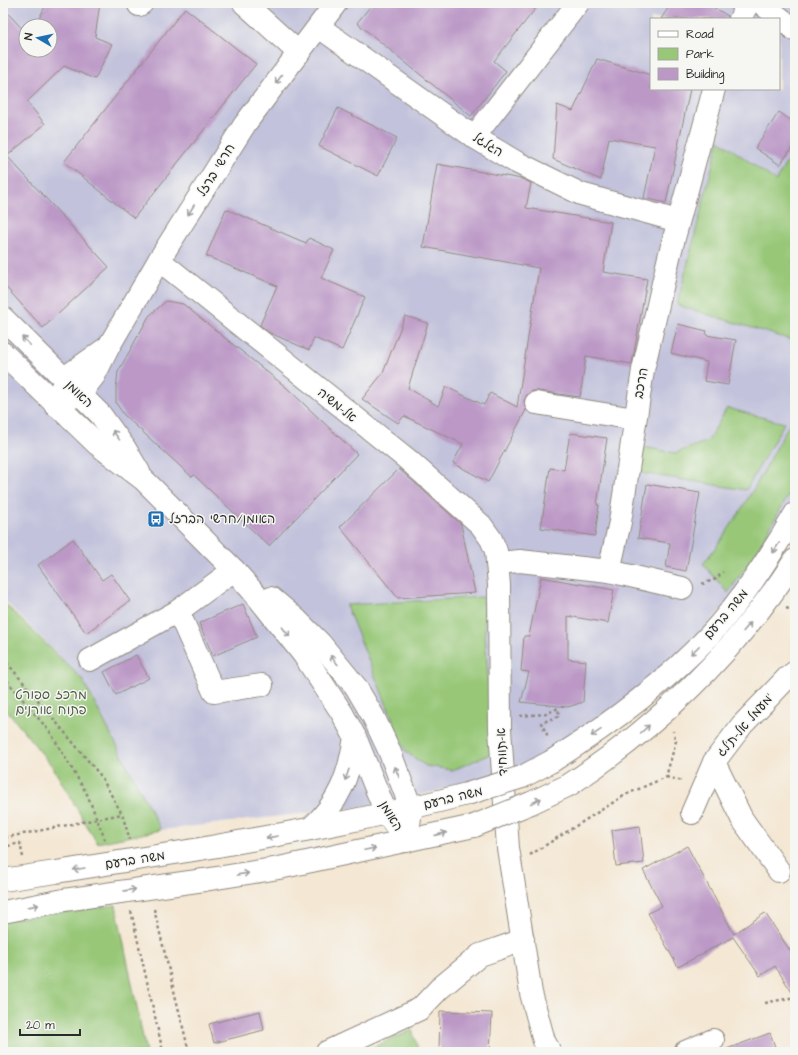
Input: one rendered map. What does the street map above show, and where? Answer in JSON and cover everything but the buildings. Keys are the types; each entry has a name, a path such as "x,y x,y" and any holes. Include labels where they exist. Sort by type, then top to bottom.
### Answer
{"street":[{"path":"244,3 299,53"},
{"name":"חרשי ברזל","path":"72,387 70,374 109,346 159,260 245,124 336,3"},
{"path":"474,137 578,3"},
{"path":"740,18 748,3"},
{"path":"761,3 780,18"},
{"path":"780,18 795,30"},
{"name":"הגלגל","path":"319,27 474,137 516,162 581,194 678,221"},
{"name":"הרכב","path":"609,571 620,522 643,370 678,221 714,90"},
{"name":"אל-משיה","path":"159,260 432,480 481,525 491,539 497,563"},
{"name":"האומן","path":"3,318 110,426 144,480"},
{"name":"האומן","path":"3,353 55,405 98,444 144,480 234,570 280,625 307,661 342,713 355,737 386,813 407,841"},
{"path":"55,405 72,387"},
{"path":"536,403 635,419"},
{"name":"משה ברעם","path":"3,880 200,849 310,829 411,808 467,794 522,777 552,761 598,732 628,709 688,657 710,635 757,576 795,514"},
{"name":"משה ברעם","path":"3,912 64,900 279,868 474,826 524,806 569,785 609,758 665,711 720,658 748,627 774,593 795,560"},
{"path":"497,563 520,561 609,571 682,588"},
{"name":"א-תווחיד","path":"497,563 500,638 500,729 508,848 531,993 544,1040 550,1052"},
{"path":"90,660 178,611 234,570"},
{"name":"האומן","path":"234,570 297,620 320,643 356,687 385,743 411,808 407,841"},
{"path":"178,611 214,692 262,685"},
{"name":"מעמל אל-ת'לג'","path":"692,813 714,762 742,725 787,678 795,672"},
{"path":"310,829 325,815 339,794 350,766 355,737"},
{"name":"מעמל אל-ת'לג'","path":"714,762 742,819 779,871"},
{"path":"327,1052 420,1009 439,989 480,955 523,940"},
{"path":"685,1052 713,1040"}],"path":[{"path":"682,588 695,587 707,583 716,579 724,572"},
{"path":"532,715 546,714 558,708 559,716 541,723 550,740"},
{"path":"511,867 625,795 666,777 676,741 665,711"},
{"path":"20,844 4,847 3,838 122,814"},
{"path":"765,1003 795,997"}],"shaded area":[{"path":"3,3 795,3 795,499 756,569 701,633 613,715 515,774 368,806 161,830 82,679 3,599"}],"green space":[{"path":"719,140 776,181 795,147 795,341 677,305"},
{"path":"727,408 784,423 746,490 641,473 643,447 675,453 708,441"},
{"path":"795,413 795,484 753,557 728,593 703,564 741,510"},
{"path":"483,597 491,727 495,752 453,770 426,766 406,752 346,605"},
{"name":"מרכז ספורט פתוח אורנים","path":"3,602 82,679 161,830 97,843 52,766 3,706"},
{"path":"116,905 146,1052 3,1052 3,920"},
{"path":"412,1030 419,1052 362,1052"}],"place":[{"name":"האומן/חרשי הברזל","path":"156,519"}]}
